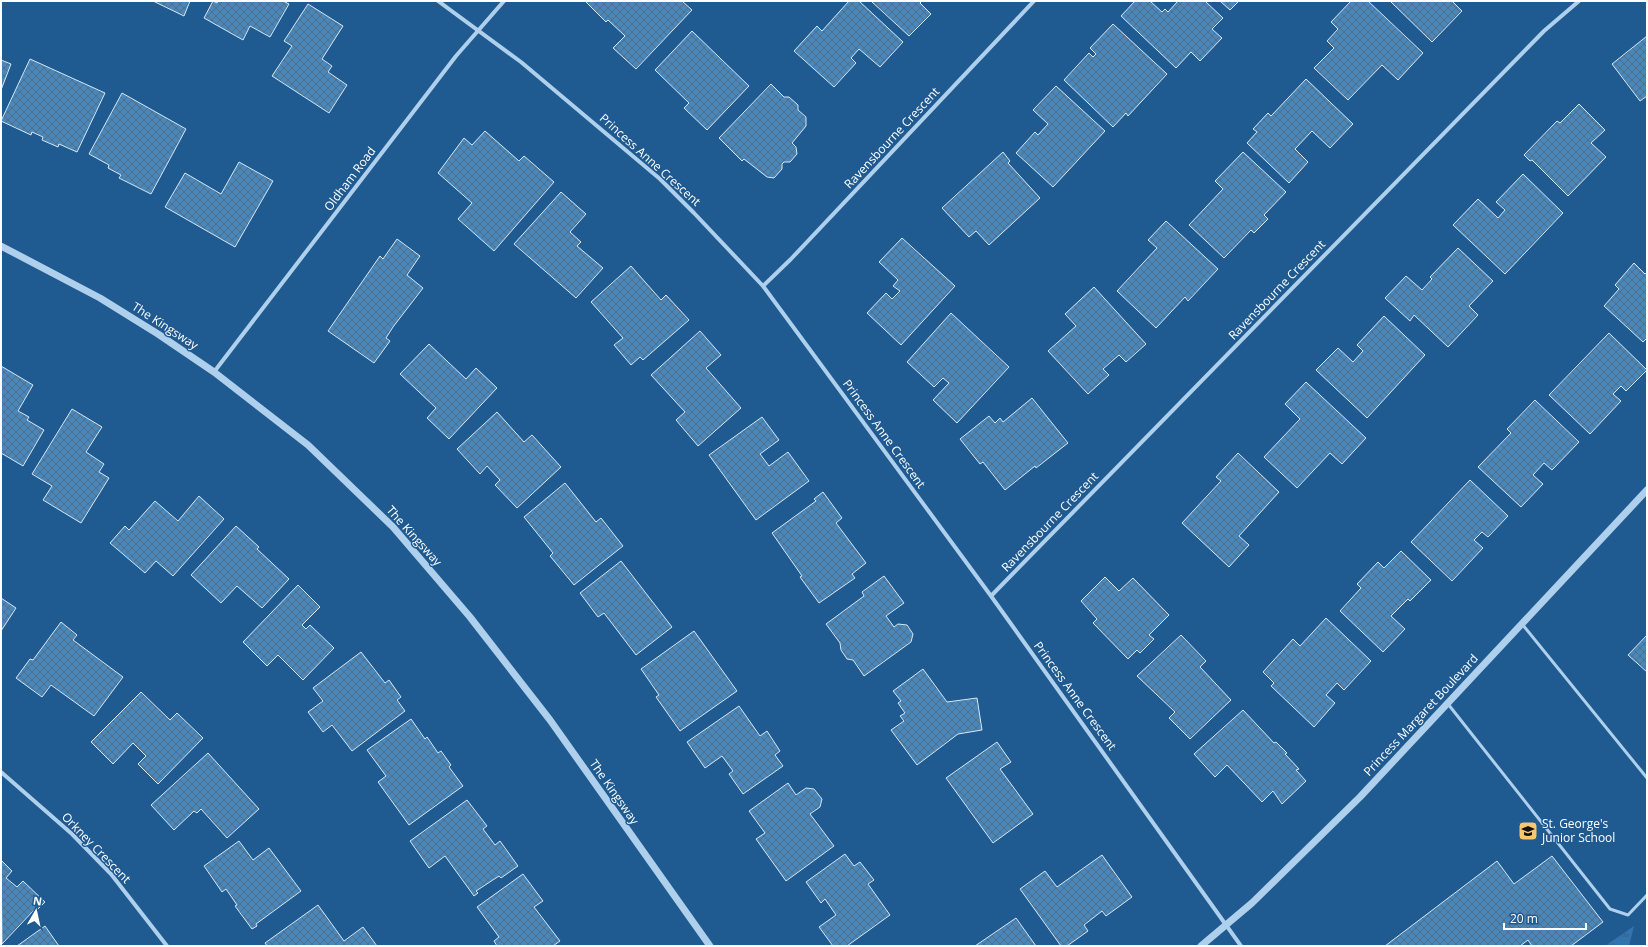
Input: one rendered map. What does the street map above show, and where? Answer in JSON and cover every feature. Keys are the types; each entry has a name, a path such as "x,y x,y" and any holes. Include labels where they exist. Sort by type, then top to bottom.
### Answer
{"street":[{"name":"Princess Anne Crescent","path":"438,1 521,62 660,179 763,286 991,596 1241,946"},
{"name":"Oldham Road","path":"214,372 456,56 504,1"},
{"name":"Ravensbourne Crescent","path":"763,286 791,259 1034,1"},
{"name":"Ravensbourne Crescent","path":"991,596 1544,31 1579,1"},
{"name":"The Kingsway","path":"1,246 100,298 158,334 214,372 308,444 393,527 470,617 550,720 710,946"},
{"name":"Princess Margaret Boulevard","path":"1201,946 1252,902 1338,820 1647,490"},
{"name":"Orkney Crescent","path":"1,772 72,834 111,874 167,946"}],"lane":[{"path":"1522,623 1647,778"},
{"path":"1447,703 1610,909 1628,915 1647,895"}],"green space":[{"path":"1634,926 1629,946 1605,946"}],"building":[{"path":"153,1 190,1 184,16"},
{"path":"213,1 217,3 218,1 283,1 289,4 270,37 250,26 243,40 204,18"},
{"path":"585,1 682,1 692,10 636,69 613,48 625,36 608,20 606,22"},
{"path":"849,1 859,1 903,42 880,67 859,49 851,58 856,63 834,87 794,51 817,26 822,31"},
{"path":"871,1 922,1 920,3 931,14 909,36"},
{"path":"1135,1 1150,1 1162,12 1165,9 1168,12 1178,1 1205,1 1223,18 1212,29 1222,38 1200,61 1191,52 1176,68 1121,16"},
{"path":"1220,1 1239,1 1230,10"},
{"path":"1351,1 1368,1 1423,53 1398,80 1382,65 1348,100 1314,68 1334,48 1327,41 1338,29 1331,22"},
{"path":"1390,1 1452,1 1462,11 1432,42"},
{"path":"308,4 343,26 322,59 332,66 328,72 347,85 329,113 272,76 292,46 284,41"},
{"path":"1113,24 1167,74 1128,116 1126,113 1113,127 1064,80 1089,53 1093,57 1096,54 1090,48"},
{"path":"692,31 749,86 707,130 684,108 689,103 655,70"},
{"path":"1647,36 1647,96 1640,101 1612,64"},
{"path":"30,59 105,93 77,152 59,144 58,147 42,140 43,137 32,132 31,135 1,121"},
{"path":"1,60 11,64 1,90"},
{"path":"1306,79 1353,124 1330,148 1312,131 1295,149 1308,162 1289,183 1247,143 1257,132 1253,129 1268,113 1271,116"},
{"path":"771,84 784,97 789,97 798,105 798,110 806,117 806,126 792,143 796,147 797,154 790,162 784,162 782,164 782,169 774,178 767,177 744,159 742,161 719,138"},
{"path":"1056,86 1105,131 1053,187 1016,153 1035,132 1038,135 1048,124 1033,110"},
{"path":"122,93 186,129 151,194 119,178 121,175 108,168 109,165 89,154"},
{"path":"1579,104 1605,130 1591,143 1606,157 1568,196 1532,160 1530,161 1524,155 1557,121 1560,123"},
{"path":"485,131 519,161 524,156 554,182 494,251 458,219 472,203 438,173 464,138 472,145"},
{"path":"1003,152 1010,161 1008,163 1040,198 989,245 976,231 969,237 942,208"},
{"path":"1243,152 1286,192 1264,215 1268,219 1254,233 1251,230 1224,258 1189,225 1223,189 1215,181"},
{"path":"239,162 273,181 235,247 165,207 185,173 221,194"},
{"path":"1523,174 1563,213 1505,274 1453,225 1478,199 1498,218 1505,210 1496,202"},
{"path":"561,192 586,214 570,232 581,242 577,246 603,268 576,298 514,244"},
{"path":"1166,221 1218,269 1188,301 1185,297 1156,328 1117,291 1157,248 1148,240"},
{"path":"902,238 955,286 901,345 867,313 886,293 892,299 900,291 893,286 898,280 879,262"},
{"path":"397,239 420,256 407,275 423,288 393,327 386,338 390,341 374,363 328,331 380,256 383,259"},
{"path":"1458,248 1493,281 1469,306 1478,315 1448,347 1414,315 1410,321 1385,298 1406,276 1422,290 1432,279 1430,277"},
{"path":"1634,263 1645,274 1647,272 1647,338 1643,342 1604,306 1619,289 1615,285"},
{"path":"631,266 661,300 666,295 689,320 643,360 640,357 631,365 614,345 623,338 591,302"},
{"path":"1094,287 1146,344 1126,362 1119,355 1103,369 1109,375 1088,394 1048,351 1076,326 1065,314"},
{"path":"951,313 1009,367 957,423 933,400 949,383 943,378 934,387 907,362"},
{"path":"1384,316 1425,355 1367,418 1316,370 1338,348 1353,362 1363,351 1357,345"},
{"path":"700,331 721,355 706,368 741,408 698,446 676,420 685,412 651,375"},
{"path":"1609,333 1647,370 1626,391 1621,386 1613,394 1621,401 1590,434 1549,395"},
{"path":"429,344 466,379 476,368 497,388 449,439 427,418 436,408 400,374"},
{"path":"1,366 33,385 18,411 29,417 27,420 44,430 23,466 1,453"},
{"path":"1306,382 1366,438 1342,464 1330,453 1297,488 1264,457 1300,419 1285,404"},
{"path":"1032,398 1068,443 1036,468 1035,466 1005,490 983,462 980,464 960,439 989,416 995,423 1000,418 1003,422"},
{"path":"1535,400 1579,442 1552,470 1544,463 1533,475 1543,484 1521,507 1478,467 1511,433 1507,429"},
{"path":"72,409 102,427 86,452 104,464 99,472 109,478 81,523 43,500 52,486 32,474"},
{"path":"497,412 524,442 532,435 561,467 517,508 495,485 500,480 487,466 480,474 457,449"},
{"path":"762,417 779,440 760,454 769,466 788,452 809,481 756,520 709,455"},
{"path":"1238,453 1279,492 1239,536 1249,545 1229,567 1182,523 1221,481 1216,477"},
{"path":"1470,480 1508,516 1488,537 1482,532 1474,540 1483,548 1452,581 1411,542"},
{"path":"565,483 596,522 601,518 623,546 574,585 550,556 553,553 524,517"},
{"path":"823,492 842,518 836,523 866,563 852,574 855,578 819,603 800,577 802,576 772,533 816,501 814,499"},
{"path":"199,496 224,519 173,576 156,561 145,573 110,543 125,526 129,530 155,501 178,521"},
{"path":"236,526 259,547 257,549 289,579 262,608 237,586 221,603 191,575"},
{"path":"1401,551 1431,580 1410,601 1408,599 1391,616 1405,629 1383,652 1340,611 1361,588 1357,584 1378,562 1384,568"},
{"path":"621,561 672,627 636,655 604,613 598,617 580,593"},
{"path":"884,576 904,603 886,616 894,627 898,624 907,625 913,634 911,642 864,676 853,660 847,659 841,650 840,643 826,624 864,596 862,592"},
{"path":"1105,577 1119,591 1133,578 1169,615 1149,635 1154,639 1140,653 1137,650 1128,659 1093,623 1097,619 1081,601"},
{"path":"298,585 320,607 302,625 306,629 310,625 334,648 303,680 278,655 267,666 243,642"},
{"path":"1,598 16,608 1,631"},
{"path":"1326,618 1371,661 1344,690 1337,683 1326,695 1335,703 1314,727 1271,686 1274,683 1263,672 1293,639 1300,646"},
{"path":"61,622 77,635 73,640 123,677 94,716 51,685 42,697 16,678 30,659 33,660"},
{"path":"694,631 737,691 680,731 656,697 659,695 641,669"},
{"path":"1181,635 1206,661 1200,667 1231,700 1190,739 1169,718 1175,712 1137,676"},
{"path":"1647,635 1647,672 1628,655"},
{"path":"361,652 385,683 389,680 401,697 397,700 405,711 352,751 332,725 323,732 308,712 323,701 313,688"},
{"path":"923,669 947,702 977,698 982,730 958,734 917,765 891,730 904,721 900,716 905,713 898,703 901,701 893,691"},
{"path":"141,692 170,720 177,713 203,738 158,784 138,764 146,756 133,743 113,764 91,742"},
{"path":"739,706 760,736 767,731 780,751 775,755 783,766 743,794 729,774 733,771 722,756 705,768 687,742"},
{"path":"1243,710 1274,743 1276,742 1287,753 1285,754 1299,769 1296,770 1306,781 1282,804 1273,791 1262,802 1227,765 1215,777 1194,754"},
{"path":"411,719 425,739 427,737 438,753 441,751 451,765 449,767 463,786 409,825 378,782 386,776 367,750"},
{"path":"997,742 1011,762 1000,769 1033,814 993,843 946,778"},
{"path":"208,753 259,809 227,838 201,809 197,813 194,811 174,830 151,805"},
{"path":"788,783 796,795 806,788 814,789 822,799 820,807 810,814 834,846 786,881 756,839 765,833 749,811"},
{"path":"467,800 487,826 483,829 495,845 500,841 518,866 501,878 499,876 476,891 478,893 474,896 445,856 429,868 410,841"},
{"path":"239,841 253,860 269,848 301,891 256,924 257,926 252,929 235,906 237,905 226,889 222,892 204,866"},
{"path":"845,854 854,866 860,862 874,880 868,884 890,915 847,946 833,946 819,927 836,915 825,899 821,903 806,882"},
{"path":"1102,855 1132,897 1106,916 1102,911 1084,925 1088,931 1067,946 1061,946 1020,889 1045,871 1057,887"},
{"path":"1552,856 1603,922 1571,946 1532,946 1528,940 1520,946 1385,946 1497,861 1514,884"},
{"path":"1,860 12,871 6,878 17,887 23,881 45,902 36,911 35,909 2,944"},
{"path":"523,874 543,901 534,907 560,941 553,946 497,946 494,941 499,937 477,907"},
{"path":"318,905 344,941 363,927 377,946 267,946 265,943"},
{"path":"1016,918 1036,946 975,946"},
{"path":"45,926 59,946 17,946"}],"place":[{"name":"St. George's Junior School","path":"1528,831"}]}
